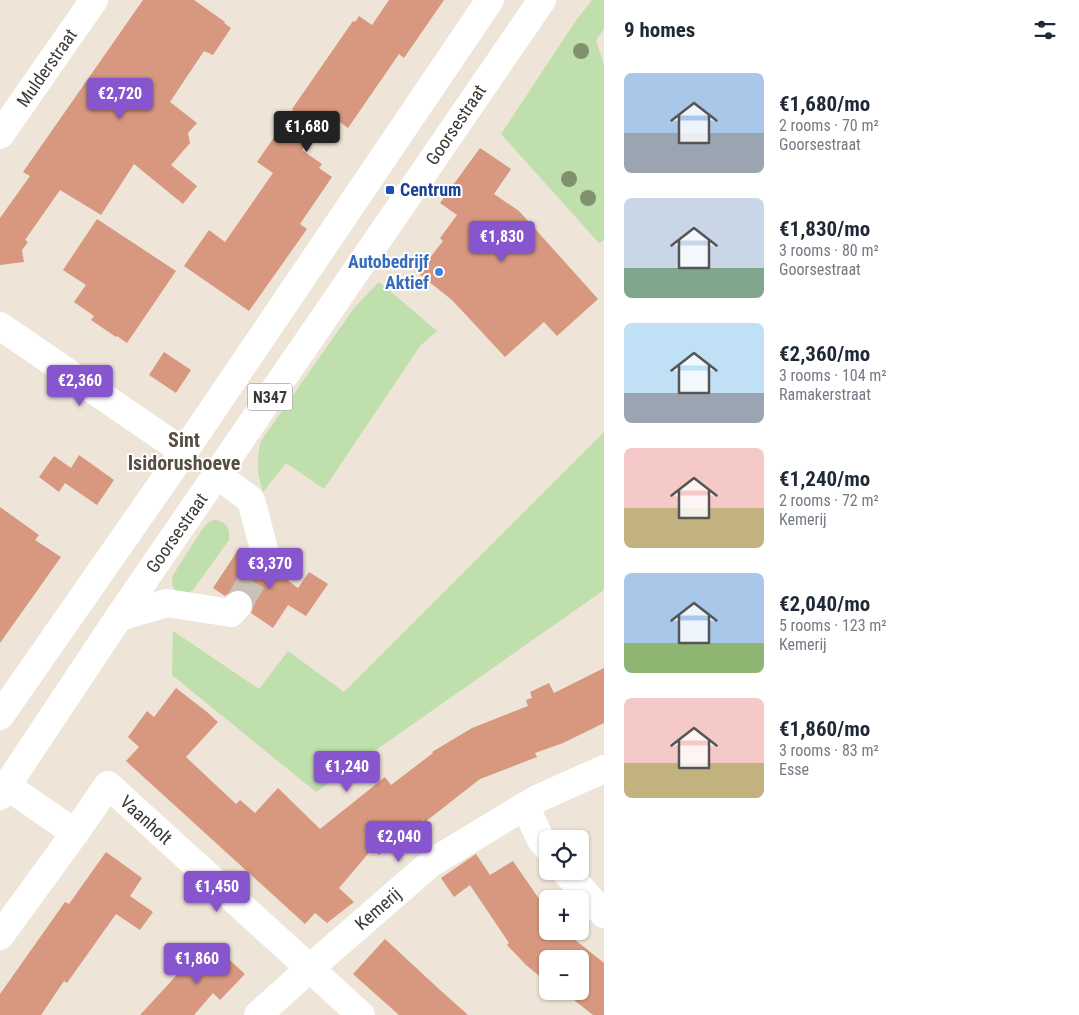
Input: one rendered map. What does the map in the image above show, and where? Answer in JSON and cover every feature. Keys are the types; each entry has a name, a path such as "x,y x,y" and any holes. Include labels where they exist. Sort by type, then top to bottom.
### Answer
{"street":[{"name":"Mulderstraat","path":"0,135 94,0"},
{"path":"0,716 184,452 490,0"},
{"name":"Goorsestraat","path":"4,791 119,617 542,0"},
{"path":"0,326 184,452"},
{"path":"217,475 251,500 266,557 262,563"},
{"path":"119,617 168,603 232,613 238,605"},
{"name":"Kemerij","path":"258,1015 309,968 431,863 537,799 604,769"},
{"name":"Vaanholt","path":"0,936 108,785 361,1015"},
{"path":"4,791 75,833"},
{"path":"525,806 539,836"},
{"path":"573,880 604,914"}],"green space":[{"path":"592,0 604,0 604,29 596,40 604,65 604,240 599,243 501,134 575,22"},
{"path":"379,282 437,331 420,346 324,489 286,463 263,492 258,466 261,441 354,308"},
{"path":"604,432 604,590 316,792 172,675 173,631 259,689 288,651 344,692"},
{"path":"214,520 222,522 227,526 229,540 193,590 188,593 176,591 172,584 173,575 203,528"}],"building":[{"path":"143,0 194,0 231,28 213,55 204,51 170,102 197,123 188,133 190,143 171,165 197,186 183,204 134,164 101,215 60,190 25,240 28,242 22,250 24,262 0,265 0,218 30,176 23,172"},
{"path":"389,0 444,0 404,58 399,54 348,128 327,113 302,150 322,164 319,168 332,177 300,224 307,229 249,311 184,266 209,230 225,242 273,173 257,162 292,109 353,21 355,22 359,16 372,25"},
{"path":"480,148 511,169 494,194 519,211 598,299 557,336 544,322 505,357 452,300 418,273 443,241 440,238 457,215 440,203"},
{"path":"97,219 176,271 127,343 91,320 94,316 74,302 86,285 63,270"},
{"path":"164,352 191,370 176,393 149,375"},
{"path":"79,455 114,480 97,505 65,483 59,492 39,477 54,456 71,468"},
{"path":"0,507 39,535 35,540 61,557 0,643"},
{"path":"240,547 249,553 246,562 248,569 254,576 268,577 275,571 298,588 309,572 328,584 306,616 288,605 273,628 251,613 253,600 248,593 242,590 233,590 225,596 213,588"},
{"path":"604,668 604,723 563,743 535,753 537,757 480,779 425,822 423,820 379,855 373,848 339,888 354,902 327,923 315,913 305,924 126,761 139,747 128,737 147,711 154,717 176,688 218,722 186,757 236,804 240,800 255,813 278,788 320,829 385,777 391,785 432,752 472,728 528,706 526,700 532,698 530,692 549,683 554,693"},
{"path":"106,852 142,878 130,896 153,912 140,930 116,914 67,983 64,981 41,1015 0,1015 0,994 65,902 69,904"},
{"path":"476,854 490,875 513,861 539,899 539,940 575,940 588,950 539,950 539,976 507,945 509,943 470,885 454,897 441,878"},
{"path":"385,939 468,1015 399,1015 353,974"},
{"path":"212,944 245,974 220,1000 213,993 194,1015 140,1015 186,965 189,968"},
{"path":"589,951 604,963 604,1015 593,1015 574,1000 589,1000"}],"tunnel":[{"path":"238,605 262,563"}],"place":[{"name":"Centrum","path":"390,190"},
{"name":"Autobedrijf Aktief","path":"439,272"}],"district":[{"name":"Sint Isidorushoeve","path":"184,452"}]}
